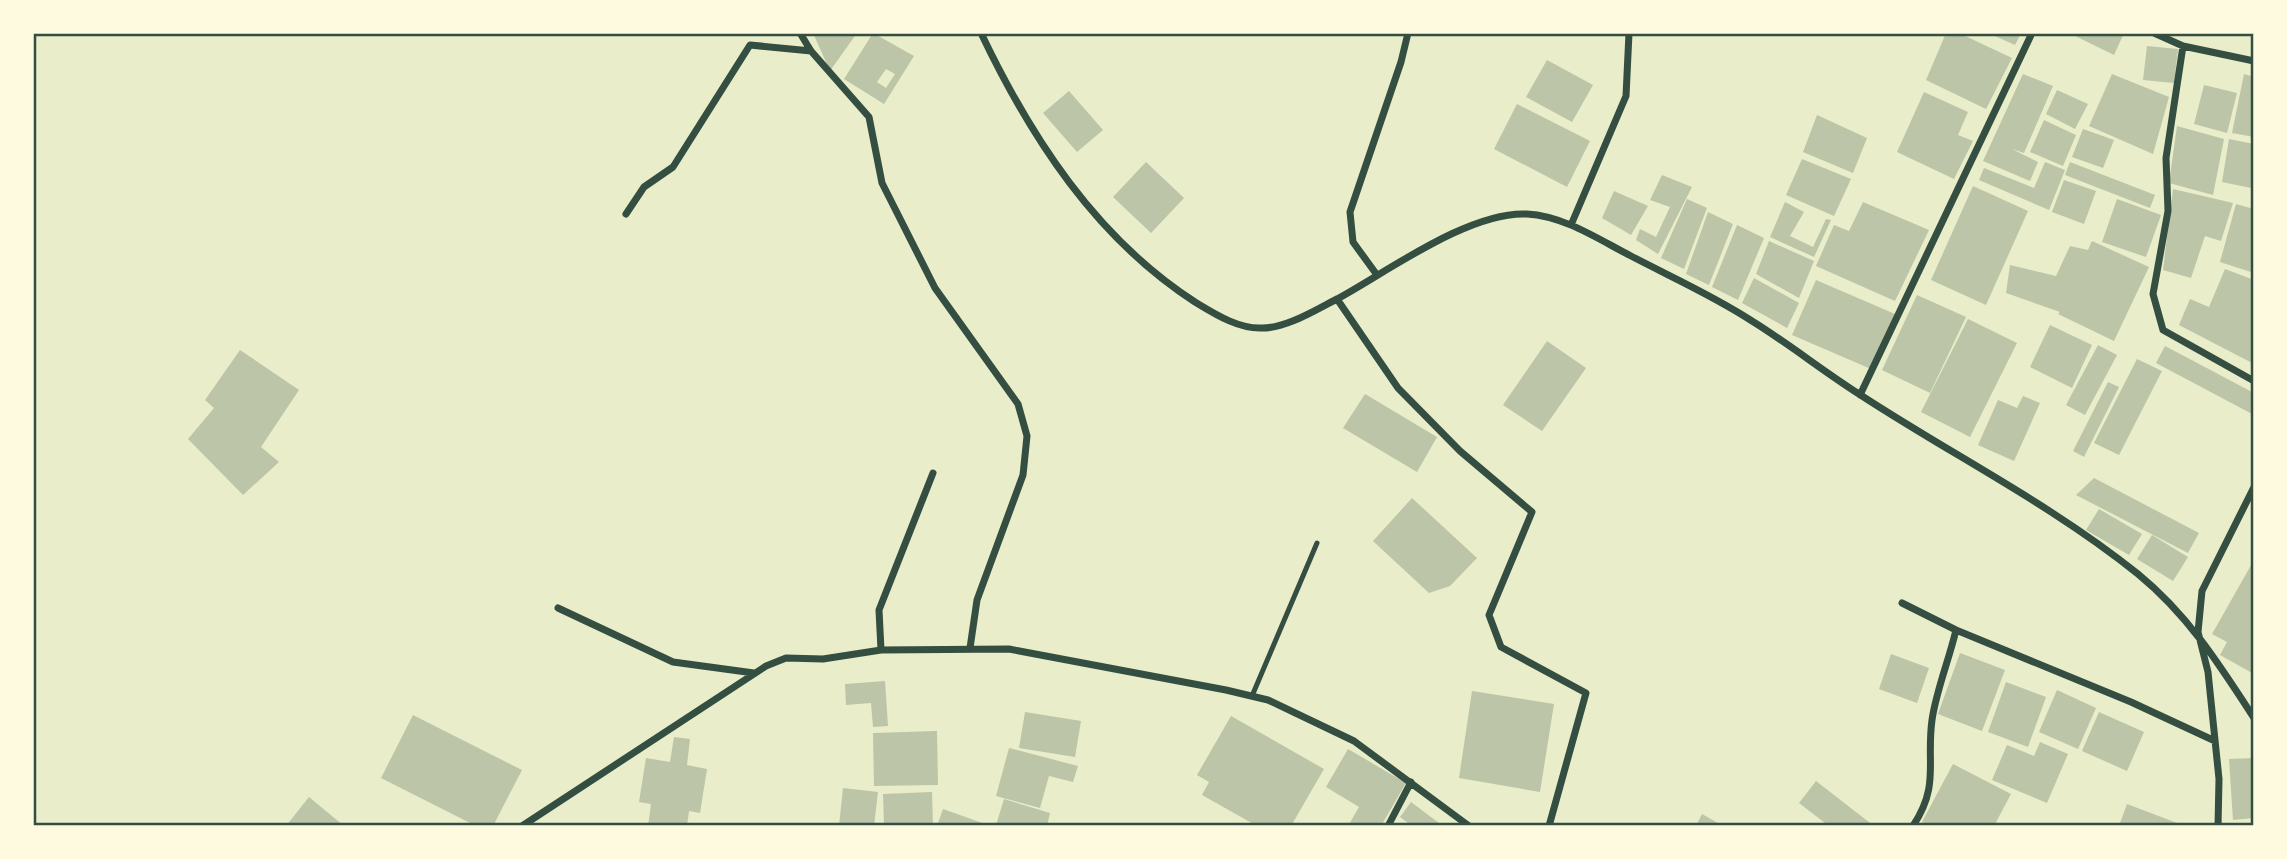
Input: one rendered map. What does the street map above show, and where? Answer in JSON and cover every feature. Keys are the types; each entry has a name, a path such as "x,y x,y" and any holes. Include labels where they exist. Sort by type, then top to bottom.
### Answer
{"street":[{"path":"800,33 811,51 869,117 882,183 935,288 1018,404 1027,436 1023,475 977,600 970,648"},
{"path":"981,33 1026,120 1068,182 1126,246 1186,296 1230,321 1265,329 1283,324 1337,299 1456,233 1496,217 1528,214 1571,225 1750,319 1860,395 2034,499 2139,575 2198,632 2254,718"},
{"path":"1377,275 1353,242 1350,212 1402,62 1408,33"},
{"path":"1571,225 1626,96 1629,33"},
{"path":"1860,395 2032,33"},
{"path":"2154,33 2183,46 2254,61"},
{"path":"626,214 644,187 673,167 750,45 811,51"},
{"path":"2183,46 2165,158 2168,211 2153,294 2163,330 2254,381"},
{"path":"1337,299 1398,388 1460,451 1532,512 1489,615 1501,647 1586,693 1549,826"},
{"path":"881,650 879,610 933,473"},
{"path":"2218,826 2215,741 2208,671 2198,632 2202,591 2254,487"},
{"path":"1902,603 1956,631 2131,702 2215,741"},
{"path":"558,608 673,662 755,673"},
{"path":"1913,826 1924,808 1932,775 1932,720 1956,631"},
{"path":"522,826 554,802 755,673 786,658 823,659 881,650 970,648 1009,649 1089,662 1268,700 1354,741 1469,826"},
{"path":"1388,826 1411,782"}],"lane":[{"path":"1252,696 1317,543"}],"building":[{"path":"813,33 857,33 830,71"},
{"path":"873,33 914,56 884,104 844,79","holes":["886,69 895,74 886,88 877,82"]},
{"path":"1946,33 1959,33 2012,58 1986,109 1926,80"},
{"path":"1988,33 2021,33 2015,45"},
{"path":"2069,33 2124,33 2114,55"},
{"path":"2147,46 2178,49 2174,83 2143,80"},
{"path":"1547,60 1593,85 1572,122 1526,97"},
{"path":"2023,74 2053,86 2024,153 2012,149 2038,162 2030,181 1983,161"},
{"path":"2112,74 2169,97 2153,154 2089,126"},
{"path":"2244,74 2254,77 2254,137 2232,133"},
{"path":"2204,85 2237,93 2227,133 2194,124"},
{"path":"2057,90 2088,104 2075,129 2046,114"},
{"path":"1069,91 1103,130 1077,152 1043,113"},
{"path":"1924,92 1968,112 1958,135 1973,141 1954,179 1897,152"},
{"path":"1517,104 1590,141 1567,187 1494,149"},
{"path":"1817,115 1867,138 1853,173 1803,152"},
{"path":"2044,120 2076,135 2063,166 2030,152"},
{"path":"2177,126 2224,139 2213,195 2169,183"},
{"path":"2083,129 2114,140 2103,168 2072,157"},
{"path":"2229,139 2254,144 2251,188 2222,182"},
{"path":"1802,159 1851,179 1834,216 1786,195"},
{"path":"1146,162 1184,198 1151,233 1113,197"},
{"path":"2045,162 2065,170 2049,210 1979,180 1984,168 2034,188"},
{"path":"2070,162 2155,195 2150,208 2065,175"},
{"path":"1662,175 1692,187 1658,254 1636,240 1640,229 1656,237 1670,207 1650,200"},
{"path":"2064,180 2096,191 2084,224 2052,212"},
{"path":"1973,186 2028,211 1986,305 1931,280"},
{"path":"2173,189 2233,203 2221,241 2205,236 2191,278 2163,270"},
{"path":"1614,191 1648,206 1631,235 1602,218"},
{"path":"1687,199 1707,208 1684,269 1661,258"},
{"path":"2117,199 2161,215 2146,257 2102,242"},
{"path":"1785,202 1804,212 1790,236 1813,247 1826,219 1831,220 1814,257 1770,237"},
{"path":"1863,202 1929,230 1895,301 1816,266 1834,225 1849,231"},
{"path":"2236,204 2254,209 2254,273 2220,262"},
{"path":"1708,212 1733,224 1709,285 1686,274"},
{"path":"1737,225 1764,238 1738,300 1712,287"},
{"path":"1769,241 1814,261 1799,298 1756,274"},
{"path":"2092,241 2149,267 2114,341 2058,314 2060,312 2006,293 2010,265 2056,276 2070,246 2088,250"},
{"path":"2225,269 2254,280 2254,364 2179,325 2190,299 2209,307"},
{"path":"1754,278 1799,303 1787,328 1742,303"},
{"path":"1816,280 1895,314 1871,369 1792,335"},
{"path":"1917,295 1966,317 1930,393 1882,370"},
{"path":"1968,319 2017,343 1970,437 1921,412"},
{"path":"2050,325 2092,345 2072,388 2030,367"},
{"path":"1547,341 1586,368 1542,431 1503,405"},
{"path":"2098,345 2117,355 2085,415 2066,405"},
{"path":"2165,346 2254,393 2254,415 2156,363"},
{"path":"240,350 299,390 261,447 279,462 243,495 188,439 214,408 205,400"},
{"path":"2137,359 2162,371 2119,455 2094,443"},
{"path":"2108,382 2119,387 2084,457 2073,451"},
{"path":"1365,394 1437,437 1417,472 1343,428"},
{"path":"2023,396 2040,403 2014,461 1978,445 1998,400 2017,408"},
{"path":"2094,478 2199,533 2188,553 2076,495"},
{"path":"1412,498 1477,558 1450,586 1429,593 1373,541"},
{"path":"2099,509 2142,534 2129,555 2086,530"},
{"path":"2152,535 2188,557 2173,581 2137,559"},
{"path":"2254,560 2254,674 2220,655 2227,642 2212,634"},
{"path":"1960,653 2005,670 1982,731 1938,714"},
{"path":"1891,654 1929,668 1917,703 1879,689"},
{"path":"885,681 888,726 873,727 871,703 846,705 845,684"},
{"path":"2006,682 2046,697 2028,747 1988,732"},
{"path":"2057,690 2096,708 2078,749 2039,732"},
{"path":"1472,691 1554,704 1540,792 1459,778"},
{"path":"1025,712 1081,721 1075,757 1019,748"},
{"path":"2099,712 2144,732 2127,771 2082,751"},
{"path":"413,715 522,770 493,826 476,826 381,778"},
{"path":"1231,716 1324,769 1291,826 1257,826 1202,795 1209,782 1197,775"},
{"path":"937,731 938,785 874,786 873,733"},
{"path":"674,737 690,739 687,765 707,769 700,813 689,811 687,826 648,826 651,804 639,802 646,758 670,762"},
{"path":"2040,742 2068,754 2047,803 1992,780 2007,745 2034,756"},
{"path":"1009,748 1078,766 1073,782 1049,776 1040,808 996,796"},
{"path":"1348,749 1406,783 1381,826 1348,826 1359,807 1326,787"},
{"path":"2254,758 2254,818 2233,820 2229,759"},
{"path":"1953,764 2011,794 1994,826 1929,826 1922,822"},
{"path":"1816,781 1874,826 1829,826 1799,803"},
{"path":"843,788 878,792 874,826 839,826"},
{"path":"932,792 933,826 884,826 883,794"},
{"path":"309,797 344,826 286,826"},
{"path":"1004,799 1050,813 1047,826 996,825"},
{"path":"1411,802 1443,826 1412,826 1400,817"},
{"path":"2127,804 2185,826 2119,826"},
{"path":"943,809 988,825 988,826 937,826"},
{"path":"1702,814 1723,826 1696,826"}]}
